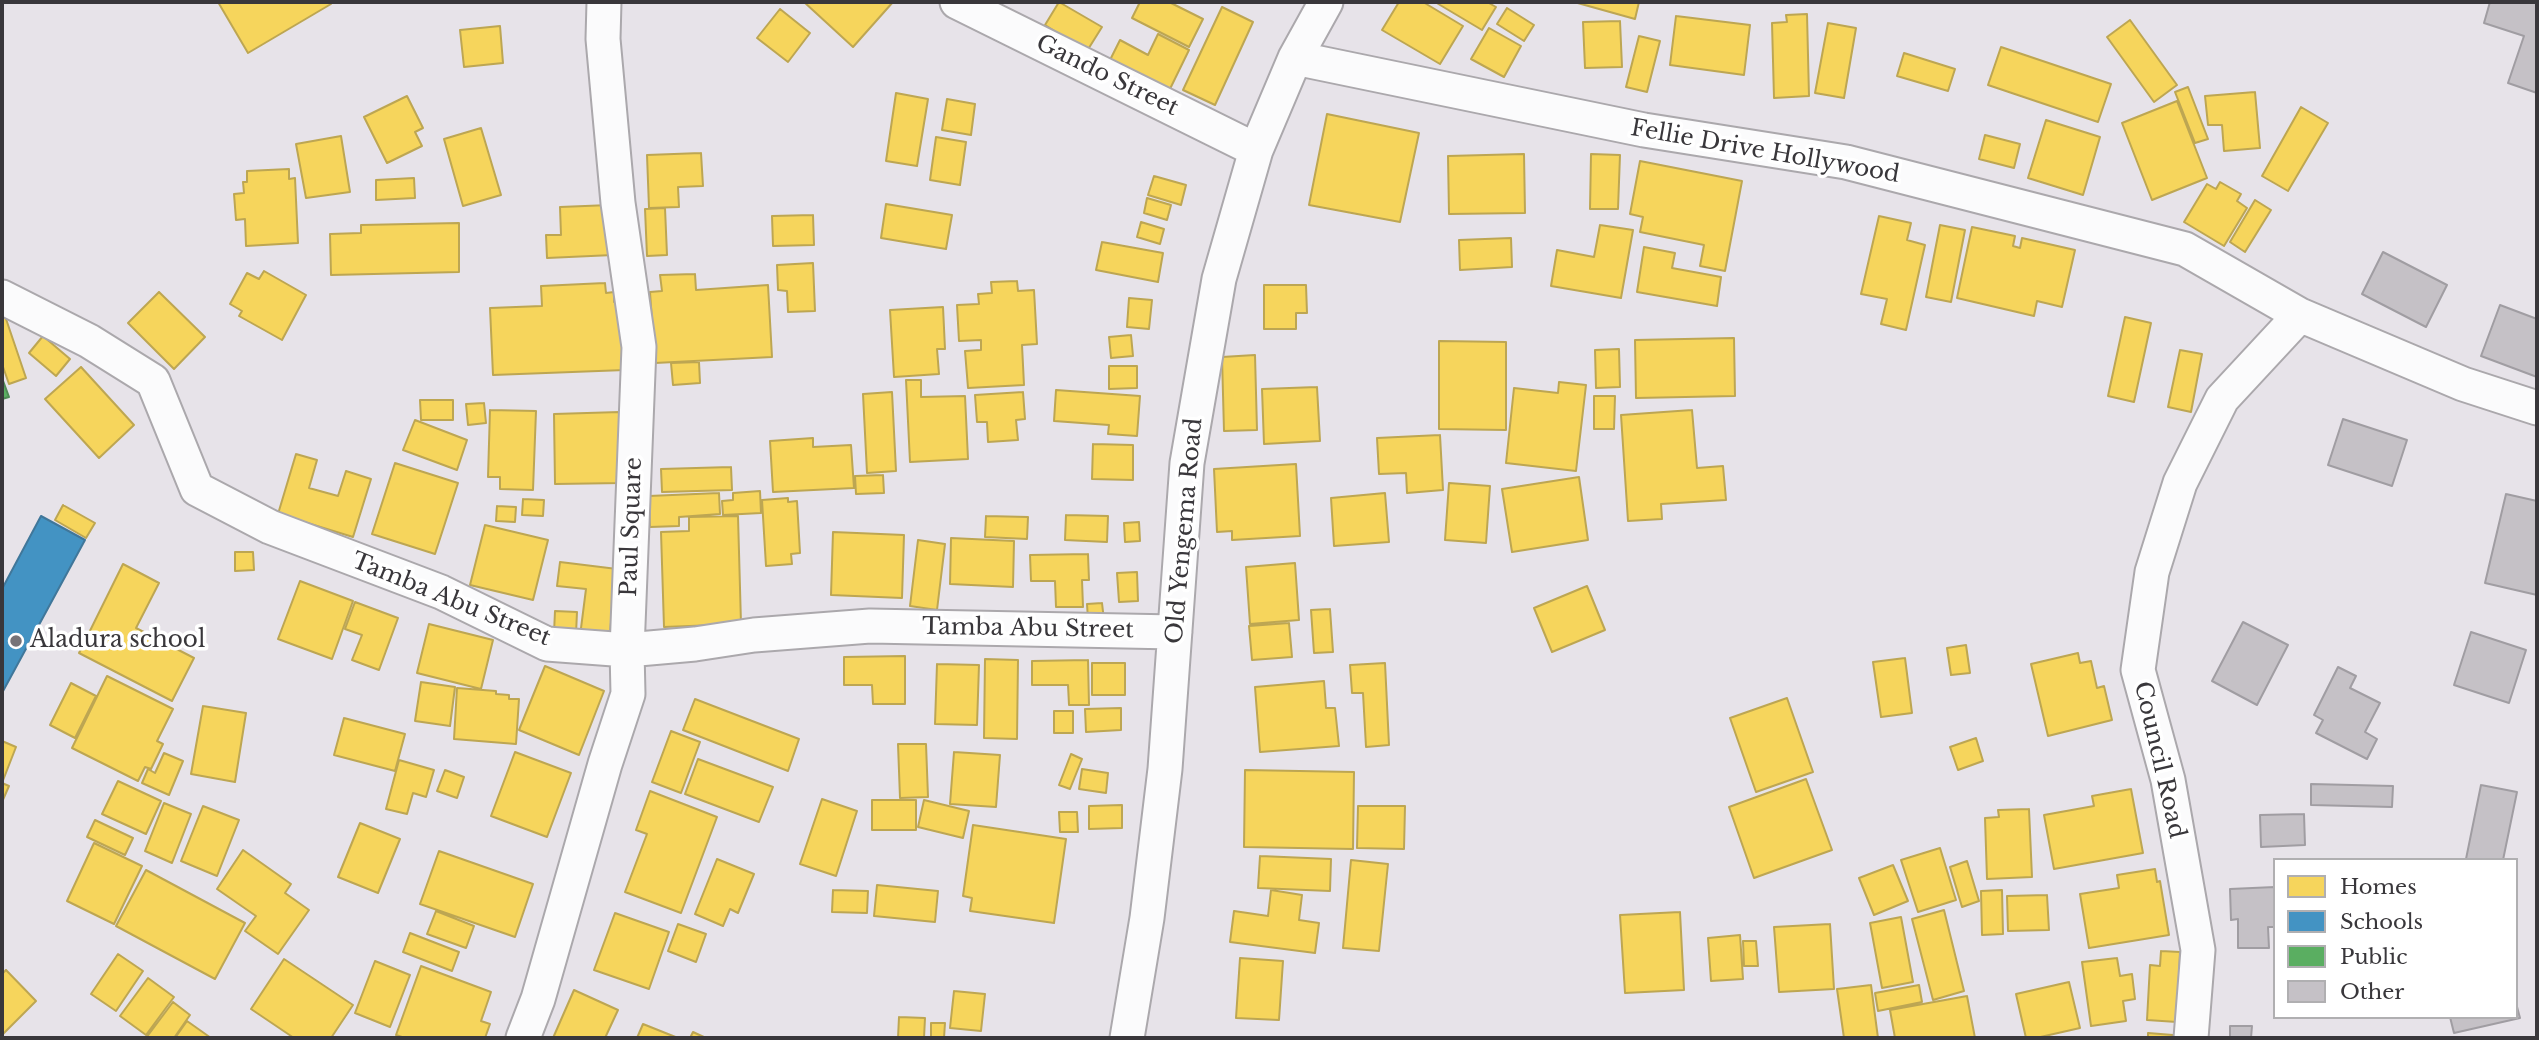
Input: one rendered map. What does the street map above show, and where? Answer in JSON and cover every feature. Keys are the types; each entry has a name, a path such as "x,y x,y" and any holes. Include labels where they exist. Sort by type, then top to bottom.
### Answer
{"street":[{"name":"Paul Square","path":"523,1038 538,999 605,764 628,694 627,650 639,347 618,203 603,39 604,2"},
{"name":"Gando Street","path":"957,2 1256,150"},
{"name":"Old Yengema Road","path":"1127,1038 1147,918 1165,769 1187,463 1219,279 1256,150 1294,58 1326,2"},
{"name":"Fellie Drive Hollywood","path":"1294,58 1644,130 1846,162 2185,248 2300,315 2463,384 2537,408"},
{"name":"Tamba Abu Street","path":"2,297 89,341 153,381 197,489 270,527 441,592 547,644 627,650 754,635 870,626 1175,632"},
{"name":"Council Road","path":"2191,1038 2198,950 2168,780 2138,670 2152,572 2180,484 2222,399 2300,315"}],"building: Homes":[{"path":"218,2 330,2 331,4 248,53"},
{"path":"804,2 893,2 853,47"},
{"path":"1059,2 1102,27 1087,51 1045,25"},
{"path":"1140,2 1169,2 1203,19 1189,47 1132,18"},
{"path":"1399,2 1423,2 1463,26 1440,64 1382,30"},
{"path":"1435,2 1487,2 1496,7 1482,30"},
{"path":"1574,2 1639,2 1635,19"},
{"path":"1222,7 1253,22 1215,105 1183,90"},
{"path":"1507,8 1534,25 1524,41 1497,24"},
{"path":"780,9 810,33 788,62 757,38"},
{"path":"1807,14 1809,96 1774,98 1772,23 1787,22 1786,15"},
{"path":"1676,16 1750,25 1744,75 1670,65"},
{"path":"2130,20 2177,85 2154,102 2107,37"},
{"path":"1620,21 1622,67 1585,68 1583,22"},
{"path":"1828,23 1856,28 1844,98 1815,93"},
{"path":"500,26 503,63 464,67 460,30"},
{"path":"1489,28 1521,46 1504,77 1471,59"},
{"path":"1158,34 1189,50 1168,93 1108,64 1120,40 1148,55"},
{"path":"1639,36 1660,41 1647,92 1626,87"},
{"path":"2001,47 2111,84 2098,122 1988,85"},
{"path":"1904,53 1955,69 1948,91 1897,76"},
{"path":"2188,87 2208,139 2195,143 2175,92"},
{"path":"2255,92 2260,148 2224,151 2222,125 2208,125 2205,96"},
{"path":"896,93 928,99 917,166 886,161"},
{"path":"407,96 423,128 415,132 422,146 387,163 364,117"},
{"path":"947,99 975,104 971,135 942,130"},
{"path":"2177,101 2207,178 2152,200 2122,123"},
{"path":"2301,107 2328,123 2288,191 2262,176"},
{"path":"1327,114 1419,133 1400,222 1309,205"},
{"path":"2046,120 2100,137 2083,195 2028,178"},
{"path":"481,128 501,195 463,206 444,139"},
{"path":"1985,135 2020,144 2014,168 1979,159"},
{"path":"341,136 350,192 306,198 296,144"},
{"path":"936,137 966,142 960,185 930,180"},
{"path":"701,153 703,186 678,187 679,207 649,208 647,155"},
{"path":"1524,154 1525,213 1449,214 1448,156"},
{"path":"1591,154 1620,155 1618,209 1590,209"},
{"path":"1640,161 1742,181 1725,271 1700,266 1704,245 1640,232 1643,217 1630,214"},
{"path":"289,169 289,179 295,178 298,243 246,246 245,219 236,220 234,194 244,193 243,182 247,182 247,171"},
{"path":"1154,176 1186,185 1181,205 1148,195"},
{"path":"414,178 415,198 376,200 376,180"},
{"path":"2220,182 2241,194 2237,201 2247,208 2224,246 2184,222 2207,184 2216,189"},
{"path":"1147,198 1171,205 1167,220 1144,213"},
{"path":"2255,200 2271,210 2245,252 2230,242"},
{"path":"886,204 952,215 946,249 881,238"},
{"path":"610,205 613,255 547,258 546,235 561,235 560,207"},
{"path":"665,208 667,255 647,256 645,209"},
{"path":"813,215 814,245 773,246 772,216"},
{"path":"1879,216 1911,223 1907,240 1925,245 1906,330 1881,324 1887,299 1861,294"},
{"path":"1141,222 1164,229 1160,244 1137,237"},
{"path":"459,223 459,272 331,275 330,234 361,233 361,225"},
{"path":"1600,225 1633,230 1621,298 1551,286 1557,250 1594,257"},
{"path":"1940,225 1965,230 1951,302 1926,297"},
{"path":"1972,227 2015,236 2013,246 2020,248 2022,238 2075,250 2062,307 2037,301 2034,316 1957,298"},
{"path":"1511,238 1512,267 1460,270 1459,240"},
{"path":"1102,242 1163,253 1158,282 1096,270"},
{"path":"1644,247 1675,253 1672,268 1721,277 1717,306 1637,292"},
{"path":"813,263 815,311 788,312 787,291 778,290 777,265"},
{"path":"264,271 306,295 282,340 239,316 242,311 230,304 247,273 259,279"},
{"path":"695,274 696,290 768,285 772,357 655,363 650,292 662,291 660,275"},
{"path":"1017,281 1018,291 1034,290 1037,344 1022,345 1024,385 968,388 965,351 981,350 981,340 959,341 957,305 979,304 978,294 992,293 991,282"},
{"path":"605,283 606,293 614,292 614,302 622,302 625,370 493,375 490,308 542,306 541,286"},
{"path":"1264,285 1306,285 1307,313 1296,313 1296,329 1264,329"},
{"path":"159,292 205,337 174,369 128,323"},
{"path":"1129,298 1152,300 1149,329 1127,327"},
{"path":"943,307 945,349 937,349 939,374 894,377 890,310"},
{"path":"2,313 26,378 9,384 2,364"},
{"path":"2125,317 2151,323 2134,402 2108,396"},
{"path":"1131,335 1133,356 1111,358 1109,337"},
{"path":"43,336 70,359 56,376 29,353"},
{"path":"1734,338 1735,396 1636,398 1635,340"},
{"path":"1439,341 1506,342 1506,430 1439,429"},
{"path":"1619,349 1620,387 1596,388 1595,350"},
{"path":"2180,350 2202,354 2191,412 2168,407"},
{"path":"1255,355 1257,430 1224,431 1222,357"},
{"path":"699,362 700,383 673,385 671,363"},
{"path":"1109,366 1137,366 1137,388 1109,389"},
{"path":"81,367 134,425 99,458 45,399"},
{"path":"906,380 921,380 921,397 965,396 968,459 910,462"},
{"path":"1559,382 1586,385 1576,471 1506,463 1514,388 1558,393"},
{"path":"1317,387 1320,441 1264,444 1262,389"},
{"path":"1056,390 1140,396 1137,436 1108,434 1109,425 1054,421"},
{"path":"892,392 896,471 867,473 863,394"},
{"path":"1023,392 1025,419 1016,420 1018,440 988,442 987,422 977,422 975,395"},
{"path":"1594,396 1615,396 1614,429 1594,429"},
{"path":"420,400 453,400 453,420 421,420"},
{"path":"484,403 486,423 468,425 466,404"},
{"path":"490,410 536,411 533,490 500,489 500,477 488,477"},
{"path":"1692,410 1697,468 1723,466 1726,500 1661,504 1662,519 1628,521 1621,415"},
{"path":"620,412 622,483 555,484 554,414"},
{"path":"415,420 467,440 457,470 403,450"},
{"path":"1440,435 1443,490 1407,493 1406,473 1379,474 1377,438"},
{"path":"813,438 813,447 851,445 854,488 773,492 770,441"},
{"path":"1093,444 1133,445 1133,480 1092,479"},
{"path":"296,454 317,460 309,488 338,496 346,471 371,479 353,537 278,514"},
{"path":"395,463 458,483 435,554 372,534"},
{"path":"1296,464 1300,536 1232,540 1232,531 1217,532 1214,469"},
{"path":"731,467 732,490 662,492 661,469"},
{"path":"883,475 884,493 856,494 855,476"},
{"path":"1579,477 1588,540 1512,552 1502,489"},
{"path":"1449,483 1490,486 1486,543 1445,540"},
{"path":"760,491 761,513 723,515 722,501 733,500 733,493"},
{"path":"719,493 720,514 679,517 679,526 650,527 649,496"},
{"path":"1385,493 1389,542 1334,546 1331,498"},
{"path":"788,498 788,502 797,501 800,553 791,554 792,564 766,566 762,500"},
{"path":"523,499 544,500 543,516 522,515"},
{"path":"63,505 95,523 86,538 55,520"},
{"path":"497,506 516,507 515,522 496,521"},
{"path":"1066,515 1108,516 1107,542 1065,540"},
{"path":"738,516 741,624 664,627 661,532 689,531 689,517"},
{"path":"986,516 1028,517 1027,539 985,537"},
{"path":"1139,522 1140,541 1125,542 1124,523"},
{"path":"485,525 548,540 533,600 470,585"},
{"path":"833,532 904,535 902,598 831,595"},
{"path":"951,538 1014,541 1013,587 950,584"},
{"path":"918,540 945,544 937,610 910,606"},
{"path":"235,552 253,552 254,570 235,571"},
{"path":"1088,554 1089,580 1082,580 1083,607 1056,607 1055,581 1031,581 1030,555"},
{"path":"560,562 617,569 609,640 580,636 586,589 557,586"},
{"path":"1295,563 1299,620 1250,624 1246,567"},
{"path":"123,564 159,583 136,628 194,658 172,701 79,653"},
{"path":"1137,572 1138,601 1119,602 1117,573"},
{"path":"300,581 353,601 332,659 278,639"},
{"path":"1587,586 1605,630 1552,652 1534,608"},
{"path":"355,602 398,618 379,670 352,660 362,635 345,629"},
{"path":"1102,603 1104,620 1088,620 1087,604"},
{"path":"1330,609 1333,652 1314,653 1311,610"},
{"path":"555,611 577,612 576,634 554,633"},
{"path":"1289,623 1292,657 1252,660 1249,626"},
{"path":"429,624 493,640 481,689 417,673"},
{"path":"1966,645 1970,673 1951,675 1947,648"},
{"path":"2078,653 2080,663 2091,661 2097,688 2104,686 2112,720 2048,736 2031,664"},
{"path":"905,656 905,704 873,704 872,685 844,685 844,657"},
{"path":"1905,658 1912,713 1881,717 1873,662"},
{"path":"985,659 1018,660 1017,739 984,738"},
{"path":"1088,660 1089,705 1069,705 1068,685 1032,685 1032,661"},
{"path":"1092,663 1125,663 1125,695 1092,695"},
{"path":"1385,663 1389,745 1366,747 1363,693 1352,693 1350,665"},
{"path":"937,664 979,665 977,725 935,724"},
{"path":"545,666 604,691 579,755 519,730"},
{"path":"107,676 173,709 157,741 163,744 151,769 145,767 138,781 72,748"},
{"path":"1324,681 1326,708 1335,708 1339,746 1260,752 1255,687"},
{"path":"421,682 455,687 450,726 415,721"},
{"path":"71,683 96,696 75,738 50,725"},
{"path":"457,688 496,691 496,694 509,695 509,699 519,699 516,744 454,739"},
{"path":"1787,698 1813,772 1756,792 1730,718"},
{"path":"695,699 799,739 788,771 683,730"},
{"path":"203,706 246,713 235,782 191,774"},
{"path":"1121,708 1121,730 1086,732 1085,709"},
{"path":"1054,711 1073,711 1073,733 1054,733"},
{"path":"344,718 405,734 395,771 334,755"},
{"path":"671,731 700,742 681,793 652,782"},
{"path":"1976,738 1983,761 1958,770 1950,747"},
{"path":"2,741 16,747 2,783"},
{"path":"898,744 926,744 928,797 900,798"},
{"path":"515,752 571,773 547,837 491,816"},
{"path":"954,752 1000,755 996,807 950,804"},
{"path":"164,753 183,761 169,795 142,783 148,769 155,773"},
{"path":"1071,754 1082,759 1070,789 1059,785"},
{"path":"698,759 773,787 759,822 685,794"},
{"path":"399,760 434,770 426,797 413,793 407,814 386,809"},
{"path":"1082,769 1108,773 1106,793 1079,789"},
{"path":"445,770 464,777 457,798 437,791"},
{"path":"1245,770 1354,772 1353,849 1244,847"},
{"path":"1806,779 1832,850 1754,878 1729,807"},
{"path":"118,781 161,801 146,834 102,814"},
{"path":"2,783 9,786 2,802"},
{"path":"2131,789 2143,853 2054,869 2044,815 2094,806 2092,796"},
{"path":"650,791 717,817 681,913 625,892 647,834 636,830"},
{"path":"822,799 857,811 836,876 800,864"},
{"path":"872,800 916,800 916,830 872,830"},
{"path":"924,800 969,811 963,838 918,827"},
{"path":"164,803 191,814 172,863 145,851"},
{"path":"1122,805 1122,828 1089,829 1089,806"},
{"path":"203,806 239,820 217,876 181,861"},
{"path":"1358,806 1405,806 1404,849 1357,848"},
{"path":"2029,809 2032,877 1987,879 1985,818 1999,817 1998,810"},
{"path":"1059,812 1077,812 1078,832 1060,832"},
{"path":"95,820 133,838 125,855 87,837"},
{"path":"360,823 400,839 378,893 338,877"},
{"path":"973,825 1066,839 1054,923 970,911 972,898 963,896"},
{"path":"94,843 142,866 114,924 67,901"},
{"path":"1940,848 1956,900 1918,912 1901,860"},
{"path":"243,850 291,884 285,893 309,910 278,954 245,931 256,916 217,889"},
{"path":"439,851 533,884 515,937 420,904"},
{"path":"1260,856 1331,859 1330,891 1258,888"},
{"path":"717,859 754,874 738,913 730,909 723,926 695,914"},
{"path":"1351,860 1388,864 1379,951 1343,948"},
{"path":"1967,861 1979,901 1962,907 1950,867"},
{"path":"1893,865 1908,901 1874,915 1859,878"},
{"path":"2155,869 2157,882 2160,881 2169,935 2089,948 2080,894 2119,888 2117,875"},
{"path":"146,870 245,923 215,979 116,926"},
{"path":"877,885 938,891 935,922 874,916"},
{"path":"833,890 868,891 867,913 832,912"},
{"path":"1271,890 1302,895 1299,920 1319,923 1315,953 1230,942 1234,911 1268,916"},
{"path":"2002,890 2003,934 1982,935 1981,891"},
{"path":"2047,895 2049,930 2008,931 2007,896"},
{"path":"1944,910 1964,991 1933,1000 1912,919"},
{"path":"436,911 474,926 466,948 427,934"},
{"path":"1680,912 1684,990 1625,993 1620,915"},
{"path":"615,913 669,932 649,989 594,970"},
{"path":"1901,917 1913,982 1882,988 1870,923"},
{"path":"678,924 706,934 696,962 668,951"},
{"path":"1830,924 1834,989 1779,992 1774,927"},
{"path":"410,933 459,952 452,971 403,952"},
{"path":"1740,935 1743,979 1711,981 1708,938"},
{"path":"1743,941 1756,941 1758,966 1744,966"},
{"path":"2161,951 2180,952 2177,1022 2147,1020 2150,965 2160,966"},
{"path":"118,954 143,971 116,1011 91,994"},
{"path":"1240,958 1283,961 1279,1020 1236,1018"},
{"path":"2117,958 2120,976 2132,974 2135,999 2123,1001 2126,1021 2091,1026 2082,962"},
{"path":"284,959 353,1005 331,1038 294,1038 251,1009"},
{"path":"375,961 410,975 390,1027 355,1013"},
{"path":"421,966 491,992 481,1021 490,1024 485,1038 405,1038 396,1035"},
{"path":"6,970 36,1001 2,1035 2,974"},
{"path":"148,978 174,997 146,1035 120,1016"},
{"path":"2069,982 2080,1028 2026,1038 2016,994"},
{"path":"1871,985 1878,1038 1844,1038 1837,989"},
{"path":"1919,985 1922,1002 1878,1011 1875,993"},
{"path":"574,990 618,1010 605,1038 553,1038"},
{"path":"954,991 985,994 981,1031 950,1028"},
{"path":"1967,996 1975,1038 1895,1038 1890,1010"},
{"path":"173,1002 190,1015 174,1038 146,1038"},
{"path":"899,1017 925,1018 924,1038 898,1038"},
{"path":"187,1021 211,1038 175,1038"},
{"path":"931,1023 945,1023 944,1038 931,1038"},
{"path":"643,1024 678,1038 637,1038"},
{"path":"693,1032 706,1038 690,1038"},
{"path":"2148,1033 2173,1035 2172,1038 2148,1038"}],"building: Schools":[{"name":"Aladura school","path":"41,516 85,540 2,693 2,589"}],"building: Public":[{"path":"2,378 9,397 2,399"}],"building: Other":[{"path":"2490,2 2537,2 2537,93 2508,83 2524,36 2484,23"},
{"path":"2383,252 2447,285 2426,327 2362,294"},
{"path":"2500,305 2537,319 2537,377 2481,356"},
{"path":"2343,419 2407,440 2392,486 2328,465"},
{"path":"2506,494 2537,501 2537,595 2485,583"},
{"path":"2243,622 2288,645 2257,705 2212,681"},
{"path":"2471,632 2526,650 2509,703 2454,685"},
{"path":"2338,667 2356,676 2350,688 2380,703 2365,732 2377,739 2367,759 2316,733 2323,720 2314,715"},
{"path":"2311,784 2393,786 2392,807 2311,805"},
{"path":"2481,785 2517,792 2503,858 2466,858"},
{"path":"2304,814 2305,845 2261,847 2260,815"},
{"path":"2273,887 2273,927 2268,927 2269,948 2238,948 2238,919 2231,920 2230,889"},
{"path":"2450,1019 2516,1019 2454,1033"},
{"path":"2230,1026 2252,1026 2251,1038 2230,1038"}],"place":[{"name":"Aladura school","path":"16,641"}]}
